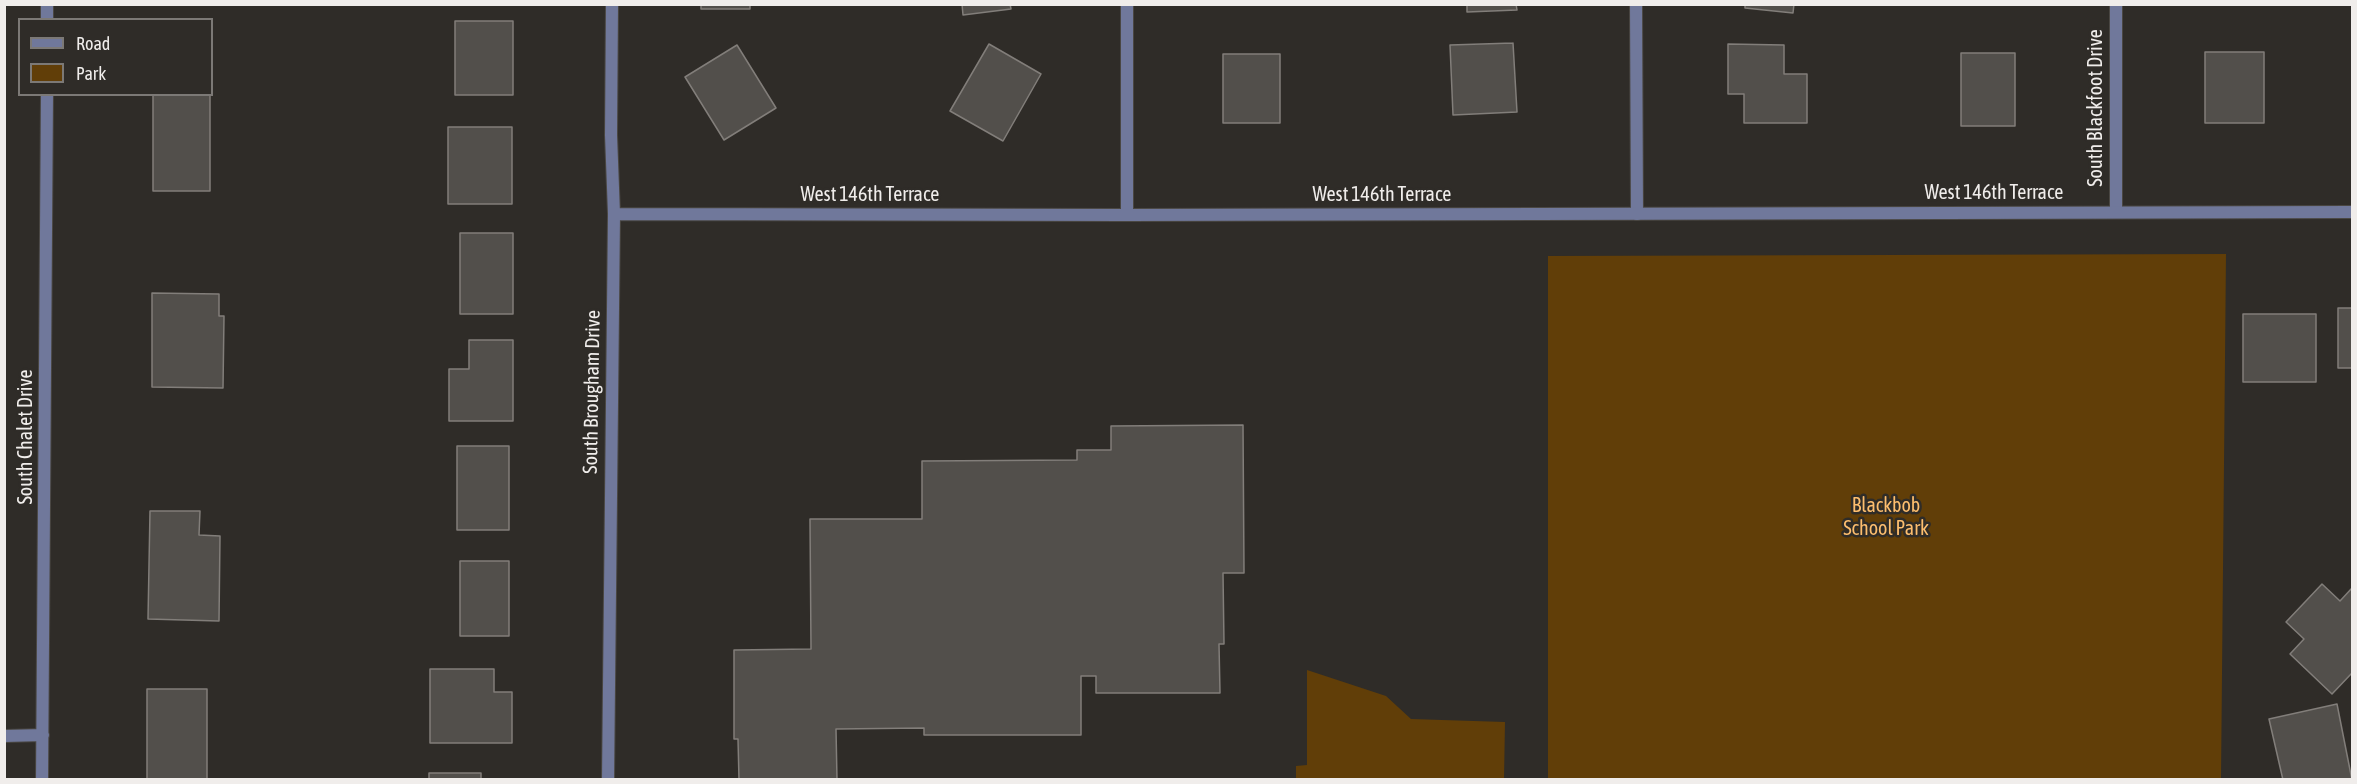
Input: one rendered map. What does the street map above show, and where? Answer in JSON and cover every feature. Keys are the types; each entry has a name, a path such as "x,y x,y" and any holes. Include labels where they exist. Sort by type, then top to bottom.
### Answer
{"street":[{"name":"South Brougham Drive","path":"608,780 614,214 611,135 612,4"},
{"path":"1126,4 1127,215"},
{"path":"1636,4 1637,214"},
{"name":"South Blackfoot Drive","path":"2116,4 2116,212"},
{"name":"South Chalet Drive","path":"42,780 46,96"},
{"name":"West 146th Terrace","path":"614,214 2352,212"},
{"path":"4,736 43,735"}],"green space":[{"name":"Blackbob School Park","path":"2226,254 2221,779 1548,779 1548,256"},
{"path":"1307,670 1386,696 1411,719 1505,722 1504,779 1296,779 1296,766 1307,765"}],"building":[{"path":"701,4 750,4 750,9 701,9"},
{"path":"962,4 1010,4 1011,9 963,15"},
{"path":"1467,4 1516,4 1517,10 1467,12"},
{"path":"1745,4 1794,4 1793,13 1745,8"},
{"path":"455,21 513,21 513,95 455,95"},
{"path":"1513,43 1517,112 1453,115 1450,45"},
{"path":"989,44 1041,74 1003,141 950,111"},
{"path":"1728,44 1784,45 1784,74 1807,74 1807,123 1744,123 1744,94 1728,94"},
{"path":"737,45 776,108 724,140 685,77"},
{"path":"2205,52 2264,52 2264,123 2205,123"},
{"path":"1961,53 2015,53 2015,126 1961,126"},
{"path":"1223,54 1280,54 1280,123 1223,123"},
{"path":"153,96 210,96 210,191 153,191"},
{"path":"448,127 512,127 512,204 448,204"},
{"path":"460,233 513,233 513,314 460,314"},
{"path":"152,293 219,294 219,316 224,316 223,388 152,387"},
{"path":"2338,308 2352,308 2352,368 2338,368"},
{"path":"2243,314 2316,314 2316,382 2243,382"},
{"path":"469,340 513,340 513,421 449,421 449,369 469,369"},
{"path":"1243,425 1244,573 1223,573 1224,644 1219,644 1220,693 1096,693 1096,676 1081,676 1081,735 924,735 924,728 836,729 837,780 739,780 738,739 734,739 734,650 811,649 810,519 922,519 922,461 1077,460 1077,450 1111,450 1111,426"},
{"path":"457,446 509,446 509,530 457,530"},
{"path":"150,511 200,511 199,535 220,536 219,621 148,619"},
{"path":"460,561 509,561 509,636 460,636"},
{"path":"2322,584 2340,601 2352,588 2352,673 2332,694 2290,654 2304,639 2286,622"},
{"path":"430,669 494,669 494,692 512,692 512,743 430,743"},
{"path":"147,689 207,689 207,780 147,780"},
{"path":"2337,704 2352,780 2283,780 2269,719"},
{"path":"429,773 481,773 481,780 429,780"}]}
